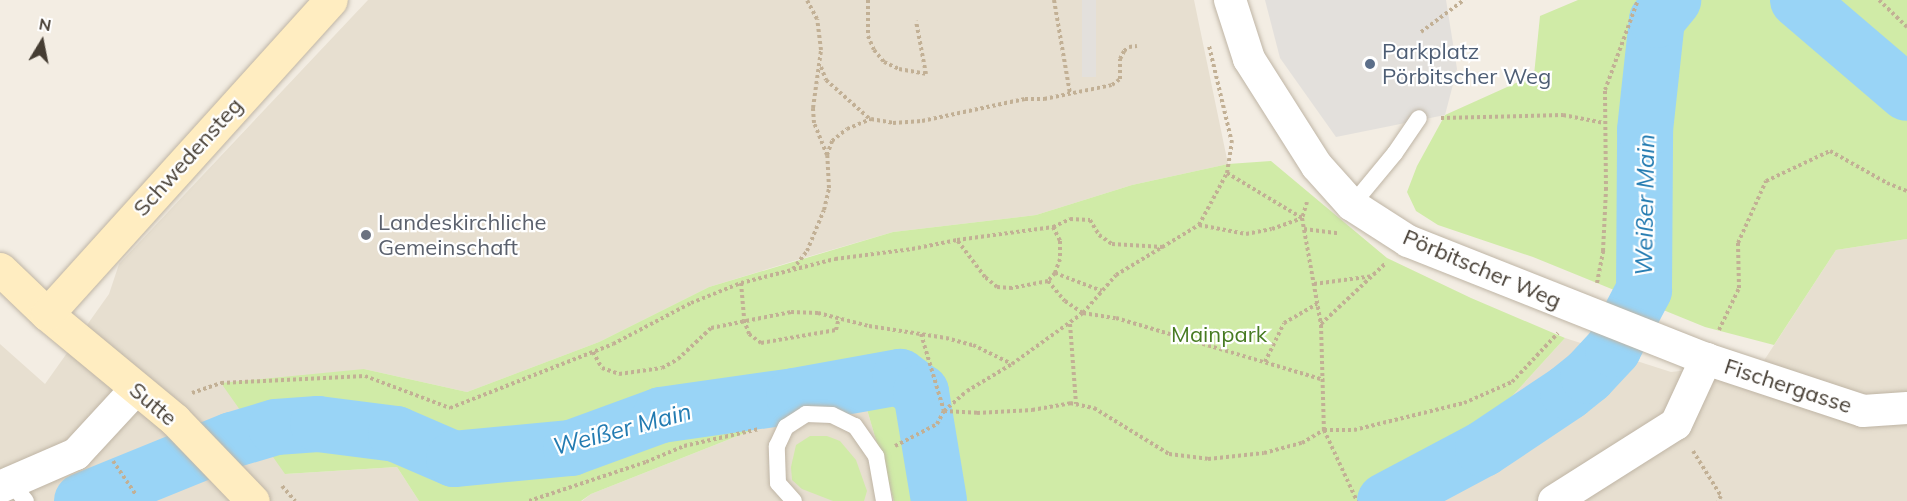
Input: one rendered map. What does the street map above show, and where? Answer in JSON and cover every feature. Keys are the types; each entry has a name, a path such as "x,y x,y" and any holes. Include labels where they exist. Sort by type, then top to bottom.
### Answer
{"street":[{"name":"Schwedensteg","path":"47,314 331,0"},
{"name":"Pörbitscher Weg","path":"1230,0 1249,59 1317,166 1352,205 1408,241 1706,359"},
{"name":"Sutte","path":"0,269 47,314 155,405 249,496"},
{"name":"Fischergasse","path":"1676,424 1706,359 1863,411 1907,408"},
{"path":"13,491 155,405"},
{"path":"1554,501 1676,424"}],"lane":[{"path":"1352,205 1395,153 1419,118"},
{"path":"794,501 778,483 777,446 786,427 806,414 832,414 855,426 876,456 884,501"}],"path":[{"path":"793,269 807,250 824,210 829,188 827,155 814,115 822,50 817,19 807,0"},
{"path":"868,0 868,36 879,56 884,62 899,69 926,74 916,21"},
{"path":"1053,0 1070,94"},
{"path":"1421,32 1464,0"},
{"path":"944,411 977,413 1032,410 1076,404 1094,408 1168,454 1208,459 1264,453 1292,446 1324,430 1354,430 1464,403 1512,382 1590,313 1603,251 1606,190 1605,90 1638,0"},
{"path":"1879,0 1907,27"},
{"path":"876,456 937,424 944,411 967,391 1012,364 1083,314 1116,275 1199,225 1227,173 1232,143 1208,40"},
{"path":"820,65 826,80 871,119 892,123 922,121 1025,99 1112,86 1119,79 1120,59 1124,51 1129,47 1137,46"},
{"path":"1419,118 1563,115 1604,123"},
{"path":"827,155 832,141 847,129 871,119"},
{"path":"1706,359 1739,288 1738,243 1766,181 1830,151 1887,183 1907,191"},
{"path":"1227,173 1302,218 1321,325 1324,430 1358,501"},
{"path":"1199,225 1246,234 1272,229 1302,218"},
{"path":"155,405 221,383 365,376 450,408 593,352 651,326 691,303 741,283 858,254 912,249 957,240 1053,227 1070,219 1090,220 1100,235 1112,244 1163,247"},
{"path":"957,240 985,277 997,287 1012,288 1048,281 1055,273 1060,259 1060,241 1053,227"},
{"path":"1321,325 1408,241"},
{"path":"1055,273 1102,291"},
{"path":"1314,284 1373,276"},
{"path":"1048,281 1065,301 1083,314 1116,318 1324,380"},
{"path":"741,283 744,320 749,334 761,343 836,330 839,317"},
{"path":"1265,362 1284,323 1317,304"},
{"path":"593,352 602,368 619,374 662,368 678,359 711,328 791,312 839,317 869,326 921,333 973,345 1012,364"},
{"path":"1070,323 1076,404"},
{"path":"921,333 944,411"},
{"path":"1676,424 1721,496 1718,501"},
{"path":"528,501 646,462 684,446 748,431 786,427"},
{"path":"112,459 136,495"}],"shaded area":[{"path":"368,0 1194,0 1228,164 1132,185 1036,215 893,232 797,260 709,287 599,342 467,392 364,369 285,474 397,467 419,501 0,501 0,344 45,384 109,294 119,264"},
{"path":"1082,0 1096,0 1096,77 1082,77"},
{"name":"Parkplatz Pörbitscher Weg","path":"1265,0 1446,0 1457,69 1445,115 1336,137 1280,58"},
{"path":"1907,239 1907,501 1357,501 1485,426 1565,338 1671,372 1763,362 1836,250"},
{"path":"863,396 894,501 582,501 591,494 768,424"}],"green space":[{"path":"1578,0 1907,0 1907,239 1836,250 1774,345 1705,327 1533,257 1438,225 1416,211 1407,192 1417,166 1445,115 1534,75 1540,16"},
{"name":"Mainpark","path":"1271,161 1387,258 1471,298 1565,338 1485,426 1357,501 894,501 863,396 768,424 591,494 581,501 419,501 397,467 285,474 221,383 364,369 467,392 599,342 709,287 893,232 1036,215 1132,185 1228,164"},
{"path":"810,436 827,436 840,441 856,460 867,491 864,501 833,501 802,489 792,480 791,467 796,445"}],"waterway":[{"name":"Weißer Main","path":"1385,501 1483,449 1568,392 1588,376 1613,349 1644,290 1645,130 1657,20 1673,0"},
{"name":"Weißer Main","path":"1798,0 1907,93"},
{"name":"Weißer Main","path":"82,501 232,440 276,427 318,424 396,434 454,459 571,448 661,415 794,396 900,377 921,392 939,501"}],"place":[{"name":"Parkplatz Pörbitscher Weg","path":"1370,64"},
{"name":"Landeskirchliche Gemeinschaft","path":"366,235"}]}
